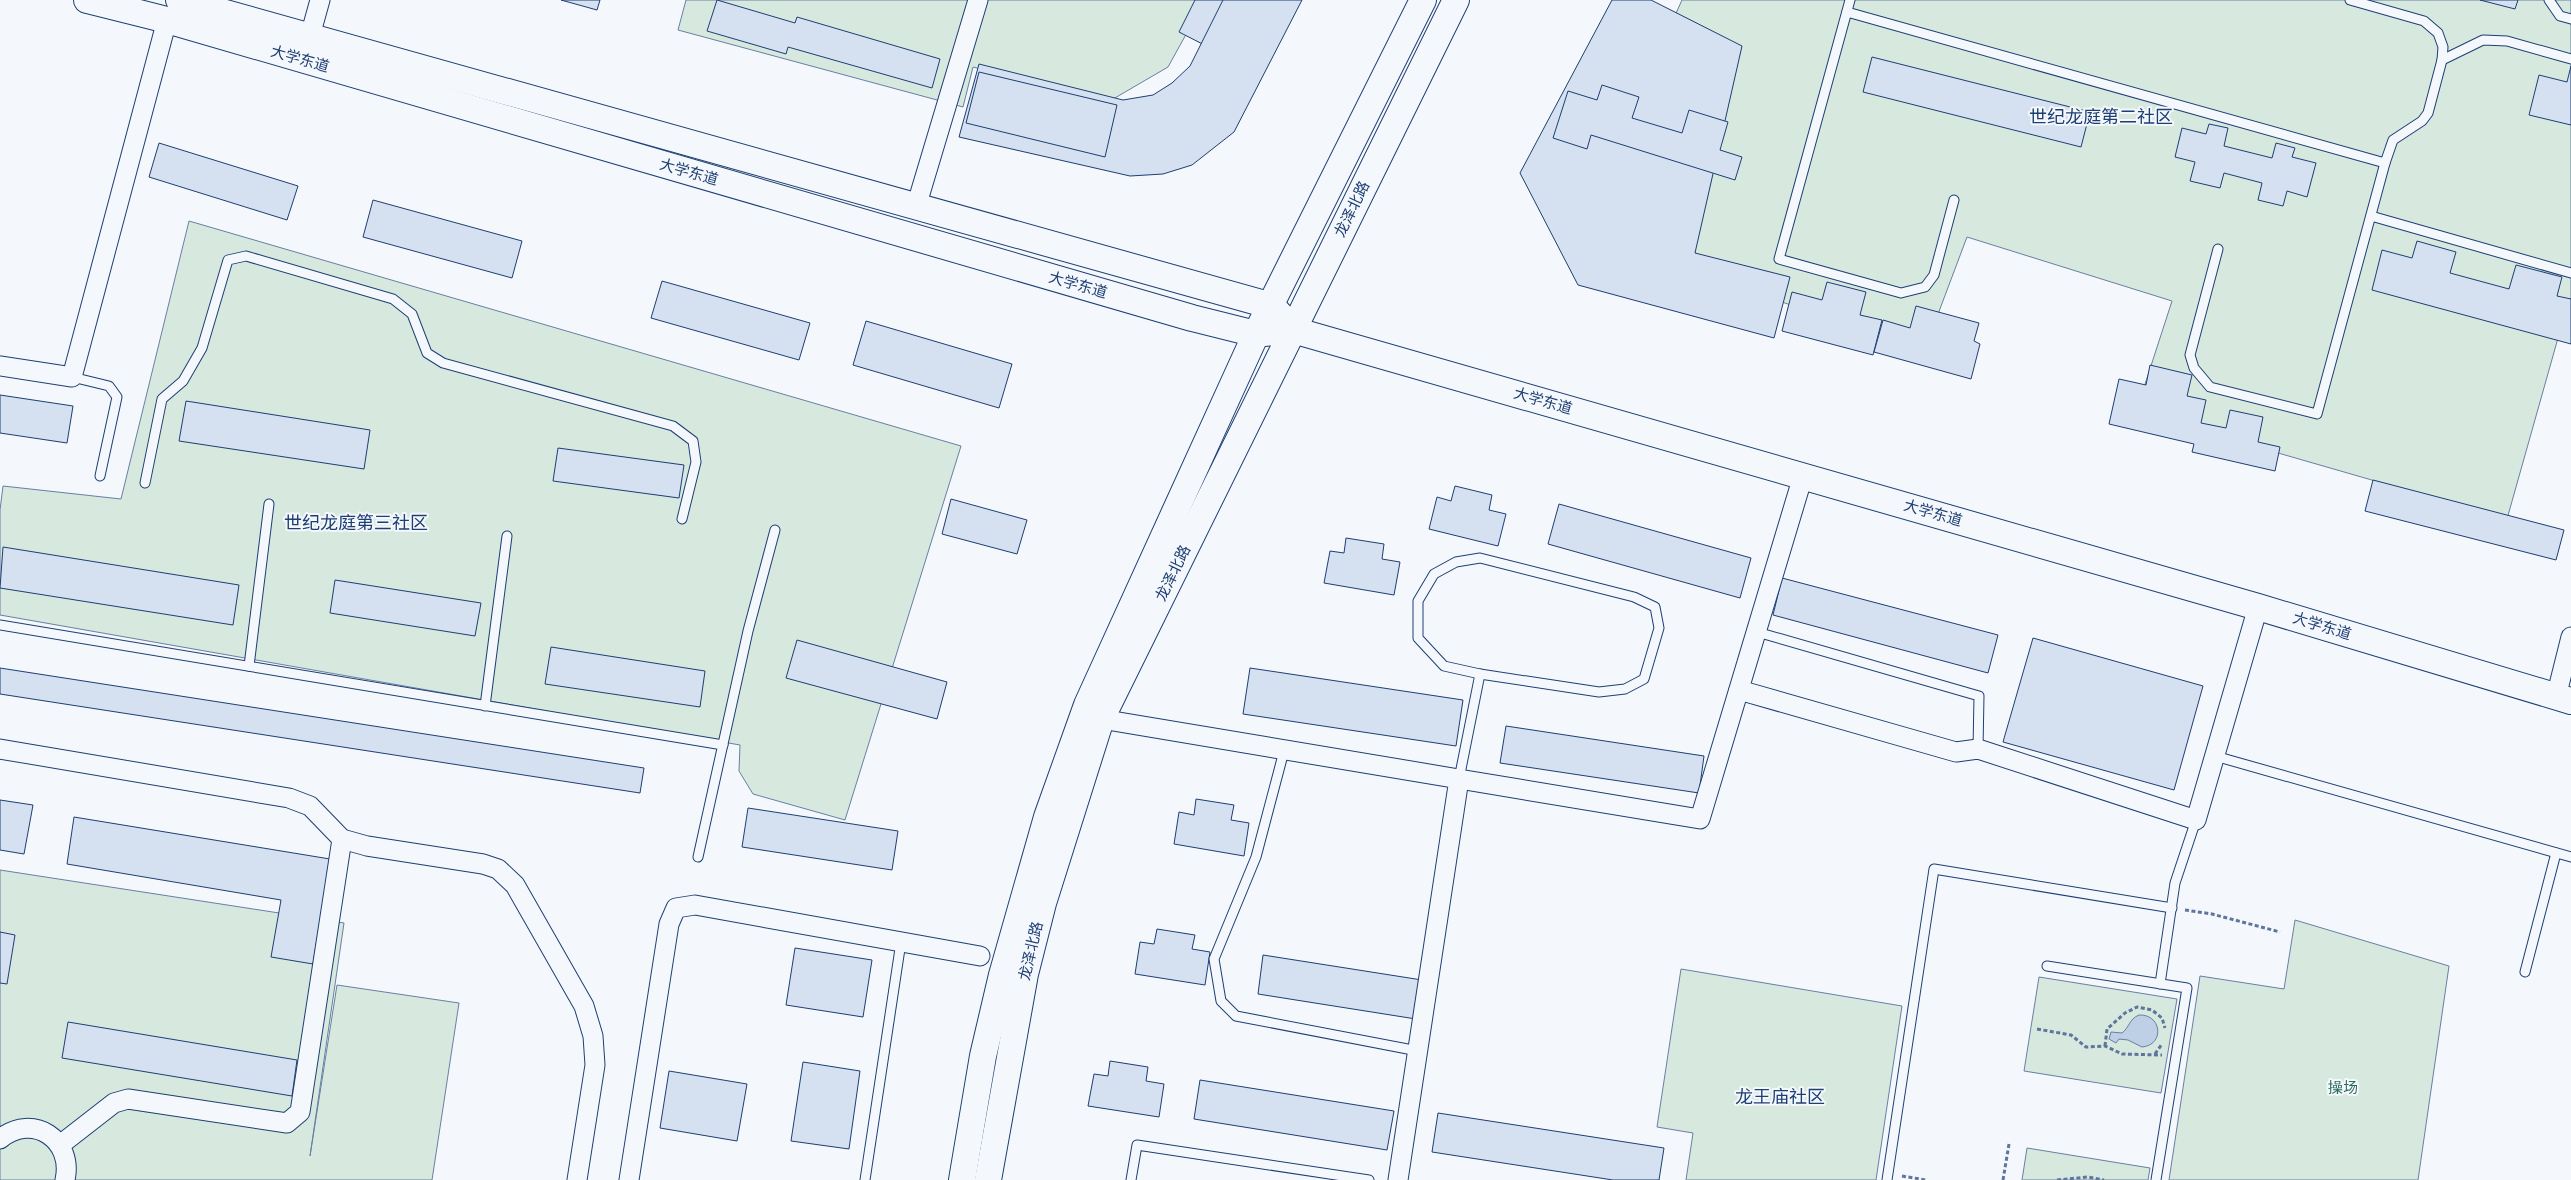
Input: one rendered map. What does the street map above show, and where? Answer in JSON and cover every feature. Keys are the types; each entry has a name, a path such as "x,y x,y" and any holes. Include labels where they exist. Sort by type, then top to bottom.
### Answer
{"main road":[{"name":"大学东道","path":"87,0 173,10 310,36 1272,306"},
{"name":"龙泽北路","path":"962,1180 983,1056 1002,975 1047,817 1256,334 1272,306 1423,0"},
{"name":"龙泽北路","path":"988,1180 1027,965 1094,712 1293,330 1456,0"},
{"name":"大学东道","path":"173,10 1183,315 1256,334 1293,330 2258,607 2564,699"},
{"path":"1272,306 1293,330"}],"street":[{"path":"310,36 320,0"},
{"path":"916,207 978,0"},
{"path":"0,366 72,377 173,10"},
{"path":"1094,712 1284,751 1700,819 1802,476"},
{"path":"1739,690 1956,752 1978,749 2196,820 2258,607"},
{"path":"2564,699 2571,638"},
{"path":"0,749 289,798 310,806 342,839 367,846 483,864 498,869 515,885 584,1006 593,1036 595,1065 577,1180"},
{"path":"1398,1180 1459,779"},
{"path":"60,1145 114,1103 128,1099 287,1123 300,1112 342,839"},
{"path":"629,1180 668,924 676,908 695,905 980,956"},
{"path":"0,1138 12,1131 25,1128 38,1129 50,1135 60,1145 66,1156 68,1170 65,1180"}],"lane":[{"path":"1850,0 1779,259 1901,293 1925,287 1934,275 1954,200"},
{"path":"2218,249 2190,355 2194,368 2210,387 2317,414 2385,163 2393,140 2422,121 2428,113 2442,60 2442,47 2438,33 2424,21 2350,0"},
{"path":"2549,0 2560,16 2571,19"},
{"path":"1847,12 2385,163"},
{"path":"2442,60 2483,40 2506,41 2571,59"},
{"path":"2371,216 2571,273"},
{"path":"145,483 162,399 183,381 202,348 228,260 246,256 392,299 412,314 428,353 443,363 673,426 693,441 696,462 682,519"},
{"path":"72,377 109,386 117,397 100,476"},
{"path":"249,666 269,504"},
{"path":"698,857 748,631 775,530"},
{"path":"486,706 507,536"},
{"path":"1480,558 1634,597 1655,607 1659,628 1644,679 1625,689 1600,692 1480,674 1444,666 1418,638 1418,601 1434,574 1456,562 1480,558"},
{"path":"0,625 723,744"},
{"path":"1757,632 1979,696 1978,749"},
{"path":"1459,779 1480,674"},
{"path":"1284,751 1256,857 1214,959 1222,1001 1236,1016 1418,1051"},
{"path":"2215,756 2571,857"},
{"path":"2160,984 2175,883 2196,820"},
{"path":"2525,972 2556,853"},
{"path":"1887,1177 1934,869 2172,908"},
{"path":"865,1180 901,942"},
{"path":"2047,966 2187,988 2156,1180"},
{"path":"1132,1180 1137,1145 1369,1180"}],"path":[{"path":"2172,908 2212,914 2280,932"},
{"path":"2104,1046 2108,1029 2125,1013 2137,1008 2152,1010 2162,1018 2165,1029 2162,1044 2155,1054"},
{"path":"2037,1029 2072,1035 2086,1046 2104,1046 2122,1054 2155,1054 2176,1057"},
{"path":"2003,1180 2009,1144"},
{"path":"2057,1180 2088,1176 2104,1180"},
{"path":"1887,1177 1926,1180"}],"green space":[{"path":"686,0 1205,0 1168,67 1108,102 973,67 963,107 678,30"},
{"path":"1682,0 2571,0 2571,299 2569,299 2507,519 2136,412 2172,301 1967,237 1923,354 1674,262 1623,131"},
{"path":"189,221 961,446 845,820 753,794 739,771 740,745 0,615 0,510 3,486 121,499"},
{"path":"0,870 344,923 310,1156 337,985 459,1003 432,1180 0,1180"},
{"name":"操场","path":"2295,920 2449,966 2418,1180 2169,1180 2200,976 2284,989"},
{"path":"1681,969 1902,1006 1876,1180 1686,1180 1693,1133 1657,1127"},
{"path":"2039,977 2177,999 2161,1093 2024,1071"},
{"path":"2027,1148 2150,1168 2148,1180 2022,1180"}],"water":[{"path":"2139,1015 2152,1019 2158,1030 2154,1041 2149,1045 2142,1047 2128,1040 2119,1039 2116,1043 2109,1039 2111,1032 2122,1033 2133,1019"}],"building":[{"path":"561,0 600,0 597,10"},
{"path":"717,0 795,23 797,17 940,59 932,88 788,47 786,54 707,31"},
{"path":"1195,0 1253,0 1249,6 1280,22 1276,29 1279,31 1261,67 1223,48 1220,53 1179,32"},
{"path":"1223,0 1302,0 1234,132 1192,165 1163,174 1130,176 959,137 979,64 1123,100 1153,95 1172,83 1190,66"},
{"path":"1612,0 1651,0 1742,46 1695,253 1790,277 1774,338 1578,285 1520,173"},
{"path":"2480,0 2518,0 2515,9"},
{"path":"1872,57 2090,112 2081,147 1863,92"},
{"path":"2571,66 2571,125 2529,115 2539,75 2567,82"},
{"path":"979,72 1117,105 1105,157 966,123"},
{"path":"1602,85 1639,97 1632,118 1682,133 1689,110 1728,122 1720,150 1742,157 1735,180 1591,135 1587,149 1553,138 1568,91 1597,100"},
{"path":"2209,124 2228,128 2224,146 2272,158 2276,143 2295,148 2292,157 2316,163 2307,197 2287,191 2283,206 2258,200 2262,183 2224,173 2220,188 2190,181 2195,162 2175,157 2182,128 2206,134"},
{"path":"159,143 298,186 287,220 149,177"},
{"path":"373,200 522,241 512,278 363,237"},
{"path":"2417,241 2456,252 2450,273 2509,289 2516,265 2562,277 2557,296 2571,299 2571,344 2372,290 2382,250 2412,258"},
{"path":"662,281 810,323 799,360 651,318"},
{"path":"1827,282 1866,292 1860,315 1882,320 1873,355 1782,331 1792,292 1822,300"},
{"path":"1916,306 1979,323 1974,341 1980,344 1971,379 1874,352 1883,320 1910,328"},
{"path":"866,321 1012,364 999,408 853,365"},
{"path":"2150,365 2192,375 2187,396 2206,400 2201,423 2226,428 2230,410 2263,417 2258,442 2280,447 2275,471 2192,452 2194,444 2109,424 2119,379 2146,385"},
{"path":"0,395 73,406 67,443 0,433"},
{"path":"186,401 370,430 364,469 179,441"},
{"path":"558,448 684,465 679,498 553,481"},
{"path":"2373,480 2564,530 2556,560 2365,511"},
{"path":"1455,486 1492,495 1489,510 1506,514 1498,546 1429,529 1437,497 1451,501"},
{"path":"951,499 1027,520 1017,554 942,534"},
{"path":"1559,504 1751,558 1740,598 1548,544"},
{"path":"1346,538 1384,544 1382,559 1400,562 1394,595 1324,583 1330,551 1344,553"},
{"path":"3,547 239,585 233,625 0,588"},
{"path":"1782,578 1998,635 1988,673 1773,615"},
{"path":"335,580 481,603 475,636 330,613"},
{"path":"2033,638 2203,686 2174,790 2003,742"},
{"path":"797,640 947,682 937,719 786,678"},
{"path":"551,647 705,671 700,707 545,684"},
{"path":"0,668 644,768 640,793 0,694"},
{"path":"1250,668 1463,700 1456,746 1243,714"},
{"path":"1506,726 1704,756 1699,793 1500,763"},
{"path":"1196,799 1234,805 1231,820 1249,823 1244,856 1174,844 1179,812 1194,815"},
{"path":"0,800 33,805 24,854 0,850"},
{"path":"748,808 898,831 892,870 742,847"},
{"path":"74,817 330,859 313,964 271,957 281,900 67,864"},
{"path":"1157,929 1195,935 1192,949 1210,952 1205,985 1135,974 1140,942 1154,944"},
{"path":"0,932 15,935 7,984 0,983"},
{"path":"795,948 872,960 863,1017 786,1005"},
{"path":"1263,955 1422,980 1416,1019 1258,994"},
{"path":"68,1022 297,1060 292,1096 62,1058"},
{"path":"1110,1061 1148,1067 1146,1081 1164,1084 1159,1117 1088,1106 1094,1074 1108,1076"},
{"path":"803,1062 860,1071 849,1149 791,1141"},
{"path":"669,1071 747,1084 737,1141 660,1128"},
{"path":"1200,1080 1394,1111 1387,1150 1194,1119"},
{"path":"1438,1113 1664,1148 1659,1180 1613,1180 1432,1152"}],"district":[{"name":"世纪龙庭第二社区","path":"2101,117"},
{"name":"世纪龙庭第三社区","path":"356,523"},
{"name":"龙王庙社区","path":"1780,1097"}]}
